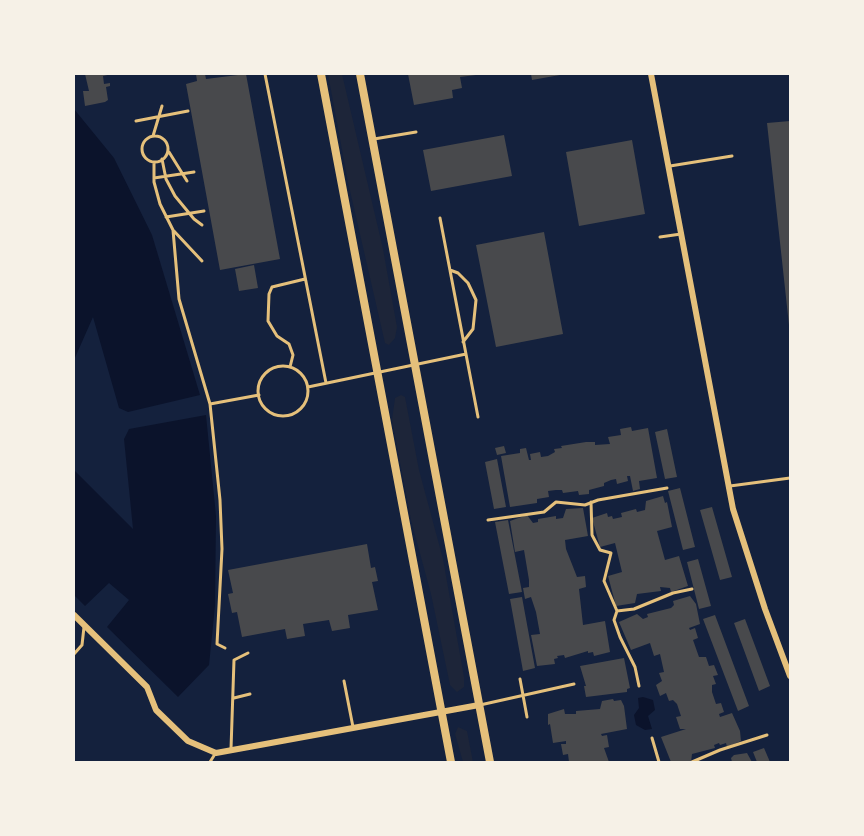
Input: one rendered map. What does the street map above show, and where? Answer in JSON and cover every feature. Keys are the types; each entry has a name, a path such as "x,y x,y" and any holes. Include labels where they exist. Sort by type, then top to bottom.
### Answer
{"street":[{"path":"321,74 452,762"},
{"path":"360,74 490,762"},
{"path":"651,74 728,487 743,545 790,676"},
{"path":"74,616 147,687 156,710 188,741 216,753 479,705"}],"lane":[{"path":"265,74 326,383"},
{"path":"372,140 416,132"},
{"path":"668,166 732,156"},
{"path":"440,218 477,417"},
{"path":"660,237 681,234"},
{"path":"450,270 458,273 468,283 476,300 473,329 463,342"},
{"path":"290,368 293,355 289,344 277,336 268,321 269,294 272,287 305,279"},
{"path":"308,387 465,354"},
{"path":"276,367 290,368 300,372 308,387 308,395 300,409 286,416 270,412 264,407 259,395 259,384 269,371 276,367"},
{"path":"728,487 790,478"},
{"path":"74,654 82,645 84,626"},
{"path":"231,750 234,660 248,653"},
{"path":"520,679 527,717"},
{"path":"344,681 353,729"},
{"path":"479,705 574,684"},
{"path":"234,698 250,694"},
{"path":"210,762 216,753"}],"path":[{"path":"153,136 162,106"},
{"path":"136,121 188,111"},
{"path":"168,150 162,159 154,162 144,158 141,149 144,141 153,136 163,139 187,181"},
{"path":"162,159 165,177 175,196 188,213 202,225"},
{"path":"154,162 154,178 160,204 166,217 173,230 202,261"},
{"path":"154,178 194,172"},
{"path":"166,217 204,210"},
{"path":"173,230 179,299 210,404 220,500 222,549 217,644 225,648"},
{"path":"210,404 259,395"},
{"path":"488,520 516,514 544,513 556,502 585,505 667,488"},
{"path":"591,502 592,535 600,550 612,553 604,581 617,611 614,620 635,666 639,686"},
{"path":"617,611 634,609 673,593 692,589"},
{"path":"692,762 720,750 767,735"},
{"path":"652,738 659,762"}],"shaded area":[{"path":"328,74 342,74 383,249 397,327 395,338 389,345 385,343 348,182"},
{"path":"74,109 114,158 152,235 200,395 128,412 119,408 93,317 74,360"},
{"path":"401,395 405,397 419,470 443,559 464,677 464,687 457,692 450,685 431,594 411,520 392,420 395,398"},
{"path":"206,415 216,516 215,606 209,665 178,697 107,627 129,600 109,583 85,606 74,595 74,470 133,529 124,439 129,429"},
{"path":"638,698 653,700 655,710 648,716 652,729 645,730 636,725 634,715 639,708"},
{"path":"458,727 467,731 473,762 463,762 455,734"}],"building":[{"path":"85,74 112,74 103,76 104,84 110,83 110,86 106,87 108,100 85,106 83,91 89,91"},
{"path":"196,74 205,74 206,79 246,74 280,259 220,270 186,84 197,81"},
{"path":"408,74 476,75 460,77 462,88 452,90 453,98 414,105"},
{"path":"531,74 560,74 560,75 532,80"},
{"path":"790,121 790,325 789,325 767,123"},
{"path":"504,135 512,176 431,191 423,150"},
{"path":"632,140 645,214 579,226 566,152"},
{"path":"544,232 563,334 496,347 476,245"},
{"path":"254,265 258,288 239,291 235,269"},
{"path":"631,427 632,431 648,428 657,478 639,481 640,489 633,491 630,476 627,476 628,481 617,484 616,479 611,480 604,483 604,486 589,490 589,494 579,495 578,491 563,493 562,490 548,491 549,497 537,499 537,503 510,507 501,456 520,453 520,449 526,448 529,460 531,460 530,454 540,452 541,457 548,456 555,452 554,449 562,448 561,446 586,442 595,442 595,445 610,444 608,437 621,435 620,429"},
{"path":"667,429 677,477 665,479 655,432"},
{"path":"504,446 506,453 497,455 495,448"},
{"path":"497,459 506,507 494,509 485,462"},
{"path":"680,488 695,547 683,550 668,491"},
{"path":"663,496 665,503 667,502 672,527 657,531 665,560 679,556 688,586 671,592 670,588 660,587 661,591 637,594 635,603 616,606 608,576 622,572 615,543 600,547 592,518 607,513 608,517 612,516 613,519 622,517 621,513 636,509 637,512 645,510 646,501"},
{"path":"712,507 732,577 720,580 700,510"},
{"path":"583,508 588,536 565,540 566,549 577,577 585,576 586,587 579,589 583,625 605,621 610,652 594,656 593,652 588,653 588,651 565,658 564,655 557,656 558,658 554,659 555,664 537,666 531,635 540,634 536,612 531,597 525,599 523,588 529,587 529,580 524,550 515,552 510,521 527,515 533,523 538,522 538,519 556,516 556,519 563,518 566,509"},
{"path":"508,520 522,592 509,594 495,522"},
{"path":"367,544 371,568 375,567 378,581 372,582 378,610 348,615 350,628 332,631 329,620 303,624 305,636 287,639 285,629 242,637 237,612 232,613 228,594 233,593 228,570"},
{"path":"698,559 711,606 699,609 687,562"},
{"path":"690,596 696,604 700,624 689,628 690,630 695,628 698,638 693,640 699,657 706,657 709,666 714,665 718,675 713,676 716,684 712,685 712,692 716,704 721,703 724,712 719,714 720,717 732,713 740,731 741,741 727,747 726,743 720,745 719,743 714,745 715,748 692,754 691,762 671,762 661,737 686,729 680,729 676,717 681,716 677,704 673,700 669,701 666,693 660,696 656,685 662,681 659,673 664,672 660,654 654,656 650,643 631,650 619,622 637,614 643,619 648,617 647,614 671,608 674,605 673,601"},
{"path":"522,597 535,668 523,671 510,599"},
{"path":"715,615 749,706 738,711 703,619"},
{"path":"745,619 770,686 759,691 734,623"},
{"path":"624,658 630,688 627,692 586,697 584,686 586,686 580,666"},
{"path":"613,699 614,701 621,700 624,706 627,729 601,734 602,736 607,735 609,747 604,748 609,762 569,762 568,754 563,755 561,744 566,744 566,741 553,743 550,724 548,725 548,714 564,709 565,714 576,714 576,711 600,709 602,701"},
{"path":"764,748 770,762 757,762 753,752"},
{"path":"747,753 752,762 732,762 731,758 734,755"}]}
